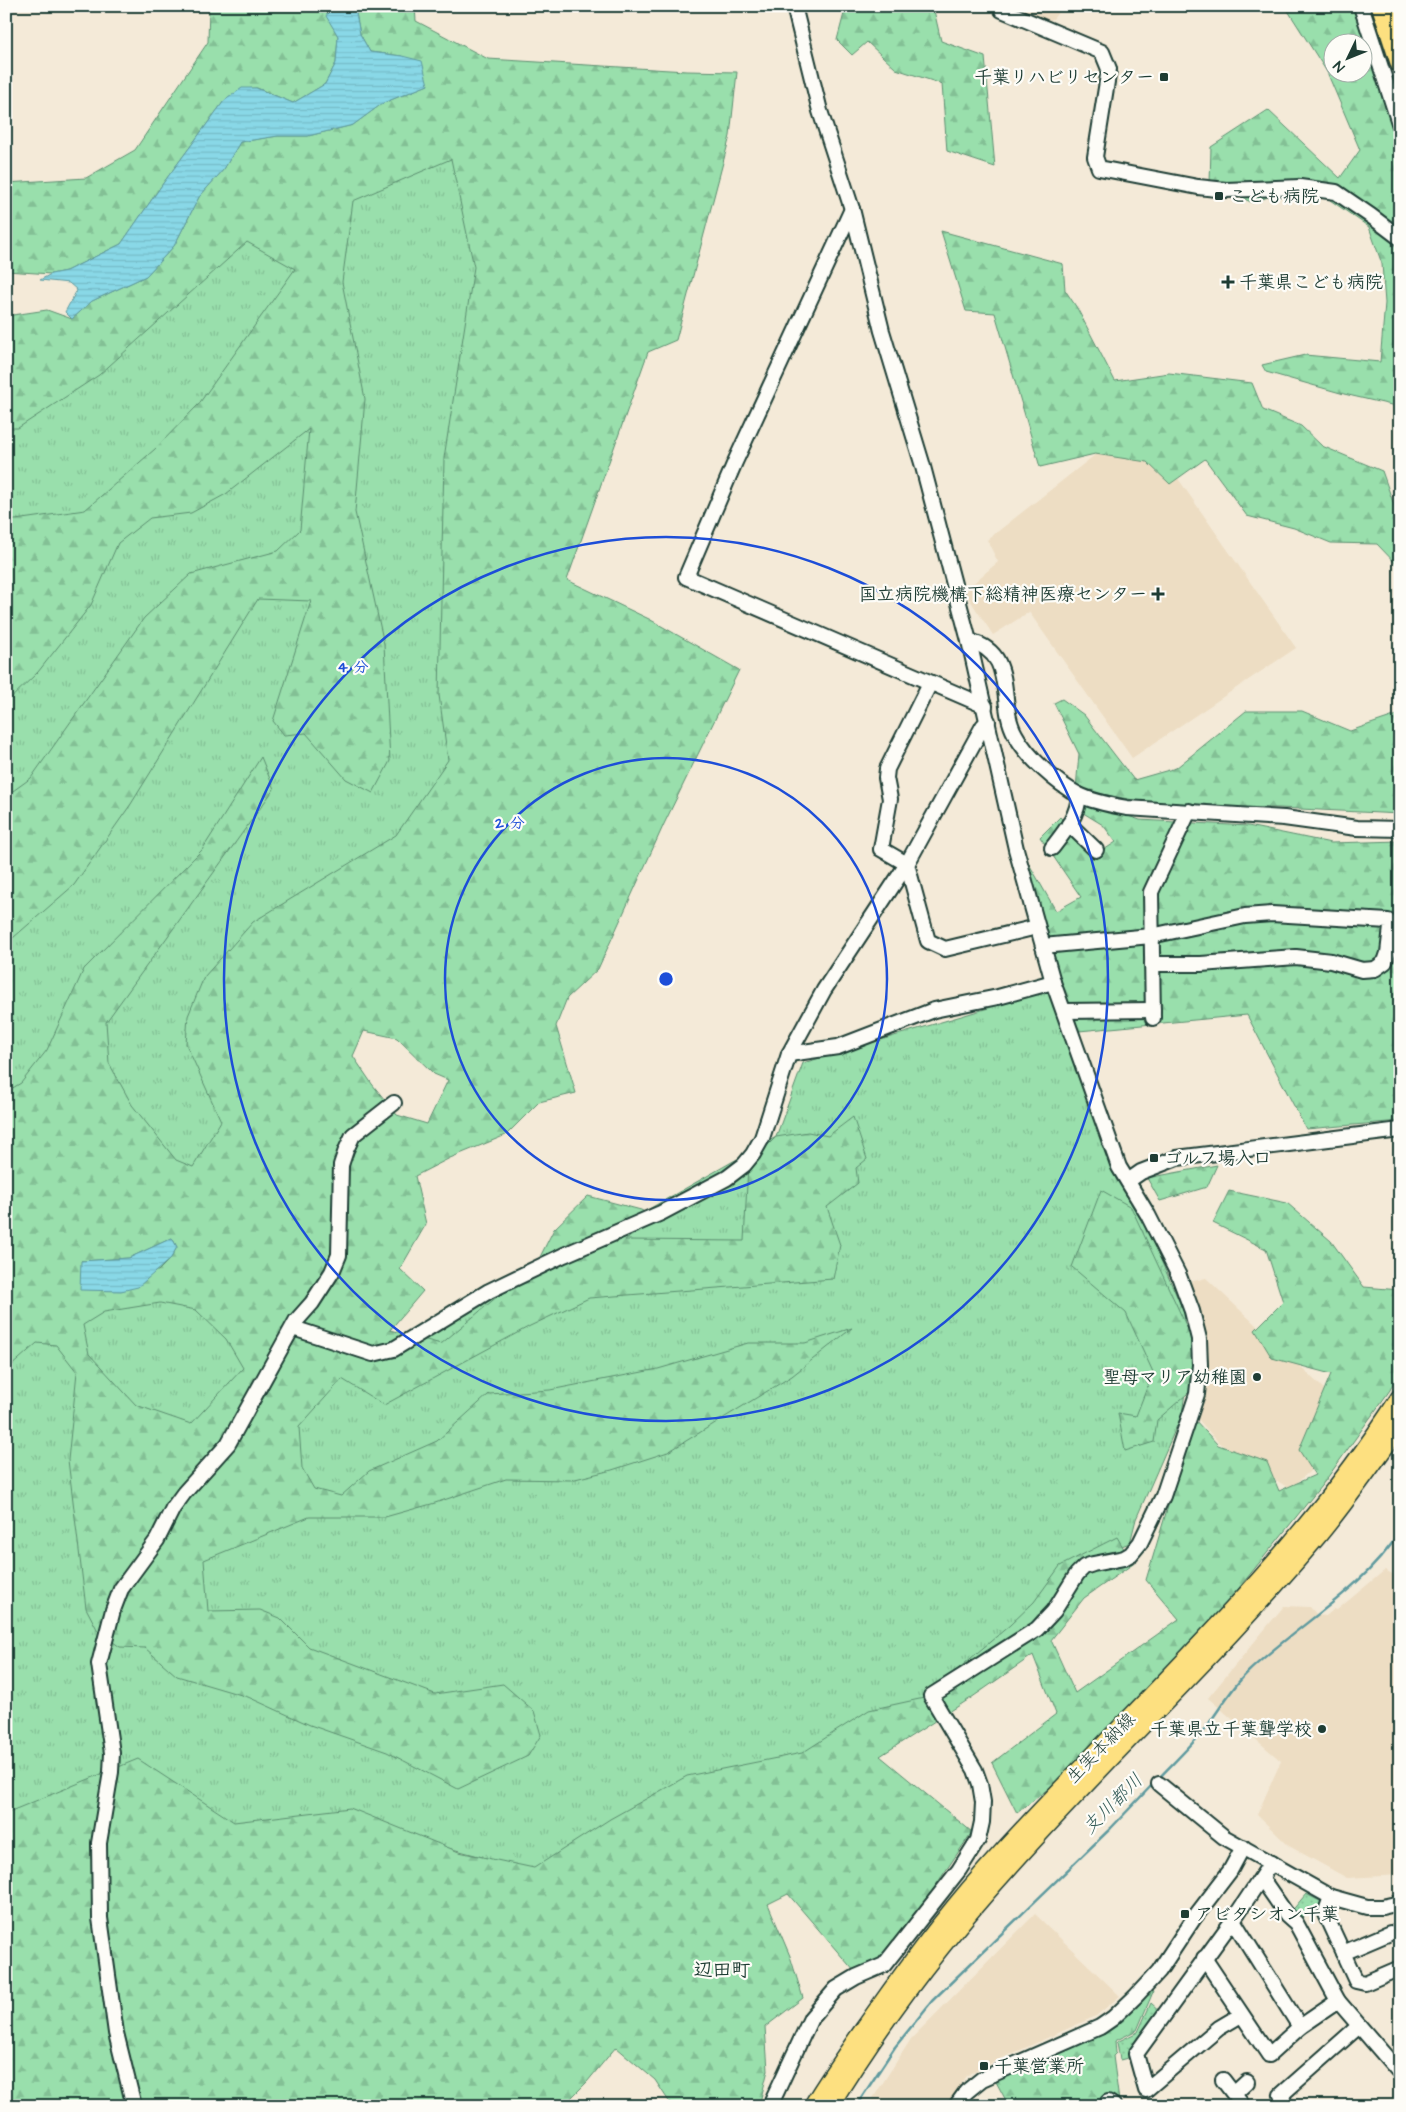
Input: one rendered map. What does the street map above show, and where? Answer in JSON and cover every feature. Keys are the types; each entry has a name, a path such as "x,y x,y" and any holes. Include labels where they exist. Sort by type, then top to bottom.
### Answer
{"main road":[{"path":"1381,6 1400,64"},
{"path":"1395,6 1400,21"},
{"name":"生実本納線","path":"812,2106 916,1956 980,1878 1006,1848 1230,1614 1297,1538 1371,1441 1400,1398"},
{"name":"生実本納線","path":"829,2106 870,2043 940,1947 1011,1863 1220,1645 1281,1578 1359,1482 1400,1425"}],"street":[{"path":"770,2106 811,2018 836,1989 856,1977 884,1965 960,1870 978,1840 982,1822 983,1802 980,1784 975,1770 931,1696 1037,1629 1054,1612 1076,1574 1084,1567 1124,1558 1131,1554 1140,1544 1163,1496 1198,1394 1200,1365 1198,1339 1192,1311 1179,1276 1119,1167 1053,982 1016,849 985,706 922,463 882,331 852,208 820,111 794,6"},
{"path":"1001,6 1002,10 1102,52 1109,69 1095,157 1099,168 1198,187 1226,190 1300,186 1336,192 1400,238"},
{"path":"1361,6 1400,126"},
{"path":"852,208 735,462 686,577 985,706"},
{"path":"969,642 983,645 993,653 1002,670 1014,733 1026,751 1048,772 1079,794 1107,804 1127,808 1284,818 1357,828 1400,829"},
{"path":"930,683 887,769 886,778 890,799 881,850 907,864 928,941 945,949 1037,927"},
{"path":"292,1328 373,1354 394,1349 489,1291 564,1255 661,1213 727,1178 744,1165 754,1154 762,1138 789,1054 824,990 907,864 983,726 988,721"},
{"path":"1052,848 1070,824 1078,808 1079,794"},
{"path":"1064,1011 1153,1014 1151,892 1190,811"},
{"path":"1070,824 1096,850"},
{"path":"1043,946 1152,936 1245,916 1272,914 1388,921 1391,926 1388,953 1384,962 1375,969 1362,970 1331,961 1296,957 1201,964 1152,964"},
{"path":"789,1054 838,1047 934,1010 998,997 1053,982"},
{"path":"134,2106 116,2032 100,1918 99,1843 112,1772 112,1753 100,1664 113,1610 121,1589 157,1540 173,1508 228,1444 292,1328 312,1303 332,1272 339,1255 341,1166 346,1150 353,1135 394,1103"},
{"path":"1128,1181 1141,1172 1177,1158 1400,1130"},
{"path":"1159,1784 1224,1837 1331,1897 1367,1907 1382,1907 1400,1903"},
{"path":"956,2106 966,2092 982,2079 1100,2027 1113,2018 1159,1971 1194,1918 1230,1871 1243,1847"},
{"path":"1241,2015 1218,2028 1146,2090 1136,2054 1262,1879 1271,1863"},
{"path":"1262,1879 1287,1915 1296,1923 1338,2001 1359,2026 1394,2060 1400,2073"},
{"path":"1331,1897 1325,1914 1356,1980 1365,1983 1400,1968"},
{"path":"1233,1920 1300,2027"},
{"path":"1343,1953 1390,1933"},
{"path":"1204,1958 1269,2055 1300,2027 1338,2001"},
{"path":"1286,2106 1281,2095 1359,2026"},
{"path":"1223,2080 1235,2093 1243,2106"},
{"path":"1235,2093 1247,2082"}],"shaded area":[{"path":"1013,6 1063,6 1053,19 1045,22"},
{"path":"1138,421 1296,648 1132,758 1029,612 993,635 964,591 998,562 987,540"},
{"name":"聖母マリア幼稚園","path":"1206,1278 1341,1405 1319,1463 1290,1489 1219,1443 1196,1417 1201,1389 1186,1283"},
{"name":"千葉県立千葉聾学校","path":"1385,1570 1400,1578 1400,1875 1347,1878 1289,1846 1257,1815 1281,1761 1208,1698 1284,1606 1310,1607 1317,1615 1326,1616 1334,1609 1337,1610"},
{"name":"千葉営業所","path":"1035,1914 1120,1996 1096,2016 978,2069 967,2076 945,2106 868,2106 911,2039"}],"green space":[{"path":"209,6 415,6 416,21 488,59 686,71 737,72 730,136 676,340 648,352 567,580 649,619 739,670 664,824 598,969 567,998 556,1026 576,1093 539,1102 506,1135 450,1158 415,1176 426,1224 400,1269 423,1291 390,1330 441,1344 537,1263 554,1229 588,1196 641,1210 657,1219 625,1240 744,1241 748,1165 776,1137 808,1132 828,1136 853,1117 867,1159 856,1168 858,1183 827,1207 840,1245 833,1279 589,1298 530,1326 384,1405 342,1379 299,1427 302,1468 314,1489 341,1496 369,1471 437,1441 489,1394 550,1390 658,1369 748,1343 805,1343 852,1328 792,1376 668,1452 612,1470 571,1480 506,1479 435,1503 385,1517 309,1517 204,1560 208,1611 260,1610 280,1618 309,1647 435,1694 503,1684 534,1711 541,1735 528,1756 458,1789 387,1752 310,1725 248,1697 177,1676 145,1648 120,1647 98,1631 86,1608 68,1460 77,1372 56,1345 37,1343 9,1368 6,1367 6,1092 21,1083 47,1050 84,969 202,850 261,757 274,789 106,1022 109,1063 132,1105 176,1160 193,1167 221,1121 186,1044 188,1016 204,977 253,922 396,835 448,760 439,695 444,458 474,267 451,159 353,201 342,282 365,399 355,512 384,644 390,761 373,793 346,779 306,733 284,735 273,721 311,601 258,599 131,804 74,885 6,944 6,796 31,778 144,618 191,574 278,551 300,530 309,429 226,494 191,513 150,518 118,543 91,605 38,672 6,703 6,520 85,510 155,449 198,405 295,269 247,242 99,375 18,428 6,428 6,316 47,310 72,319 92,301 146,276 174,246 199,197 224,169 240,142 278,136 308,136 353,125 383,103 428,85 402,56 370,52 360,34 355,8 327,16 338,36 336,63 325,84 293,103 257,88 242,89 224,101 121,244 66,271 51,274 6,271 6,183 86,178 135,150 208,42","holes":["364,1031 397,1038 434,1074 448,1080 427,1124 397,1115 372,1084 353,1056","172,1238 177,1247 171,1258 158,1271 81,1261 129,1258","160,1303 196,1310 226,1339 243,1368 191,1424 136,1405 89,1354 83,1325 104,1312"]},
{"path":"846,6 933,6 941,41 985,57 995,167 947,151 942,84 896,69 867,42 852,55 837,40"},
{"path":"1285,6 1352,6 1362,32 1324,32 1324,67"},
{"path":"1374,66 1400,137 1400,407 1344,394 1266,372 1262,365 1305,355 1380,362 1385,303 1382,264 1369,227 1304,182 1253,203 1210,183 1211,147 1268,110 1340,178 1360,150 1331,82 1374,82"},
{"path":"431,123 483,213 458,782 327,974 377,1363 776,1137 803,1063 1049,990 1143,1220 1184,1312 1188,1371 1182,1414 1136,1519 1130,1543 1093,1556 1038,1619 839,1758 528,1878 490,1859 342,1820 6,1837 6,369 205,222"},
{"path":"941,231 1063,264 1065,290 1077,308 1115,381 1169,373 1252,383 1263,410 1301,426 1322,446 1382,471 1400,522 1400,568 1377,544 1331,543 1294,528 1247,516 1205,459 1170,484 1147,462 1095,454 1040,467 995,313 966,311"},
{"path":"1062,699 1084,715 1134,780 1176,768 1246,711 1302,711 1350,731 1400,714 1400,814 1280,808 1170,807 1076,789 1079,754 1054,703"},
{"path":"1083,801 1140,820 1248,826 1331,843 1400,841 1400,1121 1306,1129 1247,1015 1079,1031 1061,992 1025,857 1056,911 1081,897 1040,837 1060,817 1096,855 1116,842 1103,825 1080,811"},
{"path":"1217,1165 1207,1187 1160,1201 1147,1178"},
{"path":"1101,1190 1131,1207 1209,1375 1157,1420 1154,1442 1125,1451 1118,1413 1136,1416 1153,1372 1126,1313 1072,1267"},
{"path":"1229,1191 1287,1203 1331,1241 1364,1287 1400,1290 1400,1369 1390,1390 1325,1481 1202,1634 1062,1778 1017,1813 992,1763 1056,1714 1033,1655 971,1698 880,1756 972,1832 934,1888 899,1956 855,1972 788,1894 768,1904 790,1956 803,1998 765,2027 768,2070 759,2106 672,2106 655,2080 616,2047 587,2082 563,2106 6,2106 6,1813 138,1759 234,1822 350,1808 459,1852 534,1868 610,1819 687,1776 802,1753 869,1710 924,1698 1010,1625 1034,1602 1060,1566 1117,1537 1133,1564 1084,1598 1051,1640 1075,1693 1179,1619 1146,1580 1194,1419 1218,1445 1267,1462 1279,1491 1315,1475 1299,1450 1331,1374 1272,1358 1255,1330 1283,1302 1266,1249 1213,1223"},
{"path":"1306,1894 1324,1903 1321,1911 1308,1912 1298,1920 1290,1913"},
{"path":"1149,1989 1153,1992 1137,2030 1115,2041 1116,2053 1113,2056 1119,2101 1080,2106 1009,2106 994,2078 1077,2041"},
{"path":"1151,2003 1162,2013 1135,2056 1120,2060 1117,2042 1138,2032"}],"water":[{"path":"331,8 355,8 360,34 370,52 402,56 422,61 428,85 383,103 353,125 308,136 278,136 240,142 224,169 199,197 174,246 146,276 92,301 72,319 65,312 77,290 69,283 40,280 51,274 66,271 121,244 224,101 242,88 256,88 293,103 325,84 336,63 338,36 326,16"},
{"path":"172,1238 177,1247 171,1258 138,1287 121,1291 80,1290 81,1261 129,1258"}],"waterway":[{"name":"支川都川","path":"1157,1780 1204,1730 1240,1680 1285,1640 1347,1591 1384,1553 1400,1532"},
{"name":"支川都川","path":"856,2106 895,2047 932,2001 1111,1828 1153,1784"}],"place":[{"name":"千葉リハビリセンター","path":"1164,77"},
{"name":"こども病院","path":"1219,196"},
{"name":"千葉県こども病院","path":"1228,282"},
{"name":"国立病院機構下総精神医療センター","path":"1158,594"},
{"name":"ゴルフ場入口","path":"1154,1158"},
{"name":"聖母マリア幼稚園","path":"1257,1377"},
{"name":"千葉県立千葉聾学校","path":"1322,1729"},
{"name":"アビタシオン千葉","path":"1185,1914"},
{"name":"千葉営業所","path":"984,2066"}],"district":[{"name":"辺田町","path":"722,1970"}]}
